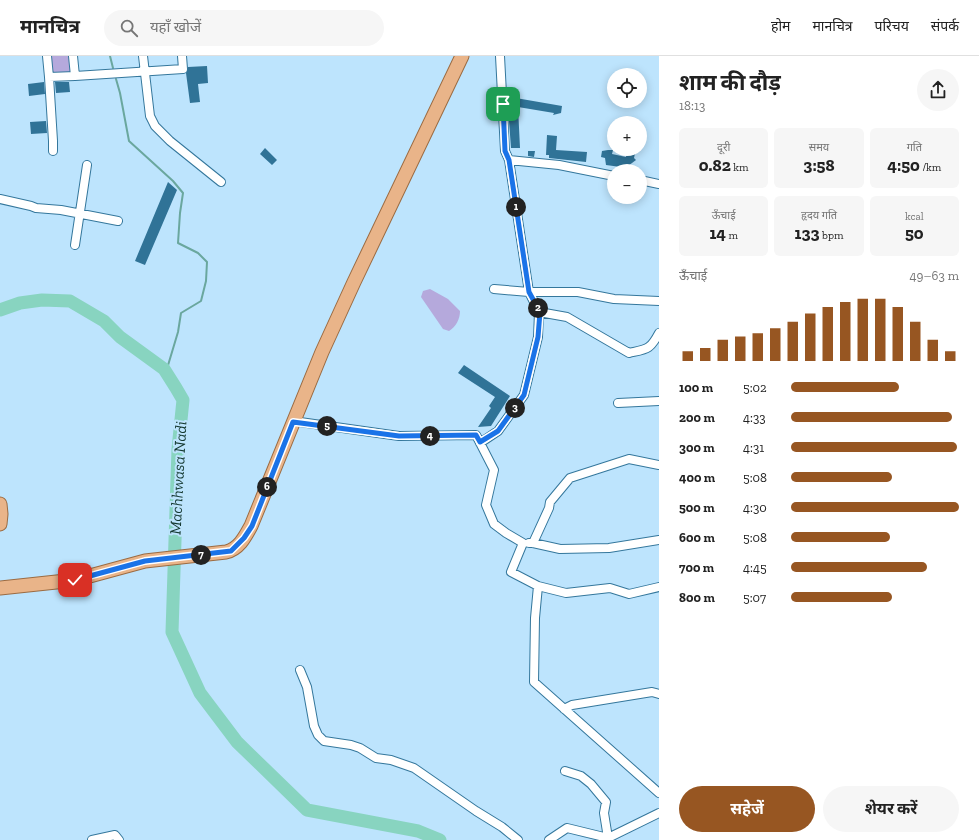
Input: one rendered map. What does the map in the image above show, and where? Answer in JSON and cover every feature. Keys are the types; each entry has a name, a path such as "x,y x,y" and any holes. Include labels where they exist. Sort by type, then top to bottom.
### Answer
{"main road":[{"path":"0,588 75,580 145,561 231,551 244,538 252,526 293,422 354,282 462,56"},
{"path":"0,504 0,524"}],"street":[{"path":"47,56 53,151"},
{"path":"73,56 75,76"},
{"path":"143,56 150,116 155,126 170,141 221,182"},
{"path":"49,78 183,69 182,56"},
{"path":"480,442 498,431 524,395 538,337 540,312 529,292 509,160 505,151 500,56"},
{"path":"509,160 559,165 607,175"},
{"path":"75,245 86,165"},
{"path":"647,181 659,184"},
{"path":"0,199 36,208 61,210 118,221"},
{"path":"494,289 529,292 578,292 614,299 659,301"},
{"path":"540,312 567,317 629,353 644,349 653,344 659,333"},
{"path":"618,403 659,400"},
{"path":"293,422 399,436 476,435 494,470 486,505 494,524 506,534 523,543 533,543 560,549 609,548 659,540"},
{"path":"533,543 549,508 550,502 570,478 629,459 659,465"},
{"path":"523,543 511,572 538,586 566,593 610,588 630,594 659,587"},
{"path":"538,586 535,618 534,682 659,793"},
{"path":"300,670 307,687 314,726 318,735 324,741 351,745 360,748 376,758 391,760 414,768 502,827 518,840"},
{"path":"564,709 579,703 652,692 659,694"},
{"path":"565,771 581,776 591,784 606,802 604,813 608,838"},
{"path":"549,840 567,828 608,838 659,813"},
{"path":"92,840 115,835 119,840"}],"shaded area":[{"path":"49,56 70,56 71,75 50,76"},
{"path":"430,289 448,299 460,311 457,322 449,331 443,329 421,297 423,291"}],"building":[{"path":"207,66 208,83 198,84 200,102 190,103 186,73 188,67"},
{"path":"44,82 45,94 29,96 28,84"},
{"path":"55,82 69,82 70,92 56,93"},
{"path":"510,97 562,106 561,113 553,115 554,113 518,107 520,148 511,148 508,108"},
{"path":"46,121 47,133 31,134 30,122"},
{"path":"547,135 557,136 556,150 587,152 586,162 549,158 549,155 546,155"},
{"path":"265,148 277,160 272,165 260,154"},
{"path":"607,150 607,156 634,156 636,160 631,164 607,165 605,158 601,157 602,151"},
{"path":"528,151 535,151 534,157 528,156"},
{"path":"168,182 177,190 145,265 135,261"},
{"path":"464,365 510,396 491,426 478,427 491,408 489,406 495,397 458,373"}],"waterway":[{"path":"110,56 113,68"},
{"path":"116,79 129,141 173,181 183,193 178,243 198,253 207,262 206,281 201,301 181,313 178,332 166,372"},
{"name":"Machhwasa Nadi","path":"0,310 20,303 42,300 70,301 104,321 120,337 164,369 183,400 178,449 172,632 200,693 237,742 307,810 418,831 440,840"}],"route":[{"path":"75,580 145,561 226,552 231,551 238,546 252,526 293,422 399,436 476,435 480,442 498,431 524,395 538,337 540,312 529,292 509,160 505,151 503,104"}]}
